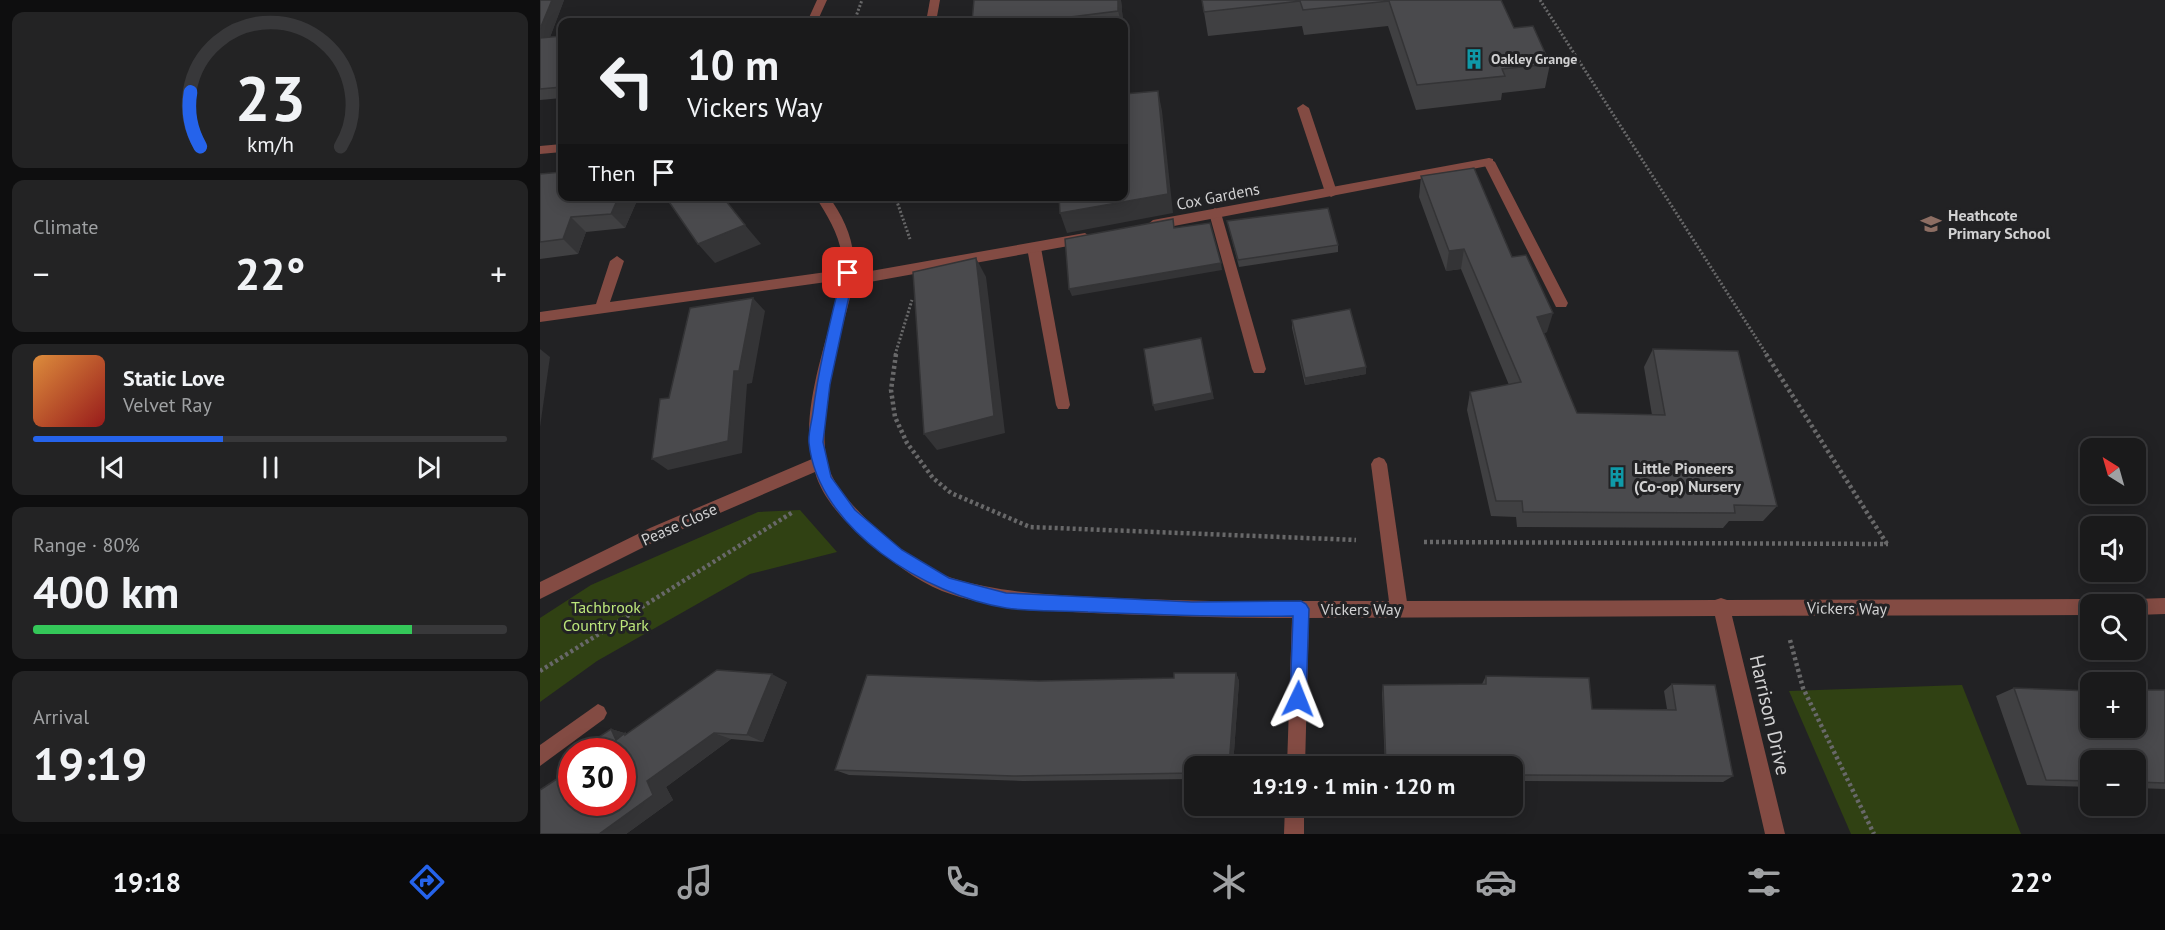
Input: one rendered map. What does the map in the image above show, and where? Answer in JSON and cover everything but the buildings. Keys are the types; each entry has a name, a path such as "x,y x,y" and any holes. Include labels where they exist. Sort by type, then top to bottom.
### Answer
{"street":[{"path":"814,18 822,0"},
{"path":"932,18 935,0"},
{"path":"1303,108 1331,192"},
{"path":"540,150 558,148"},
{"name":"Cox Gardens","path":"1135,228 1489,162 1561,303"},
{"name":"Vickers Way","path":"825,201 836,216 844,234 849,256 847,277 823,384 816,442 825,479 850,515 897,555 945,584 996,598 1192,610 1721,606 2080,607"},
{"path":"1215,213 1259,369"},
{"path":"540,317 915,269 1101,235"},
{"path":"1034,248 1063,405"},
{"path":"601,309 617,261"},
{"name":"Pease Close","path":"540,591 656,533 821,462"},
{"path":"1379,464 1399,609"},
{"name":"Harrison Drive","path":"1721,606 1775,834"},
{"path":"2146,607 2165,606"},
{"path":"1296,756 1301,609"},
{"path":"540,757 598,712"},
{"path":"1294,816 1294,834"}],"path":[{"path":"855,18 862,0"},
{"path":"897,201 908,228 915,269 914,294 893,362 892,399 895,417 907,443 933,478 951,493 1030,527 1390,541 1888,544 1540,0"},
{"path":"540,671 831,489"},
{"path":"1780,607 1803,688 1874,834"}],"green space":[{"name":"Tachbrook Country Park","path":"800,510 837,552 750,574 597,661 540,702 540,618 591,585 758,512"},
{"path":"1962,685 2021,834 1851,834 1789,691"}],"place":[{"name":"Oakley Grange","path":"1474,59"},
{"name":"Heathcote Primary School","path":"1931,224"},
{"name":"Little Pioneers (Co-op) Nursery","path":"1617,477"}],"route":[{"path":"848,273 823,384 816,442 825,479 850,515 897,555 945,584 1006,600 1192,610 1301,609 1298,699"}]}
